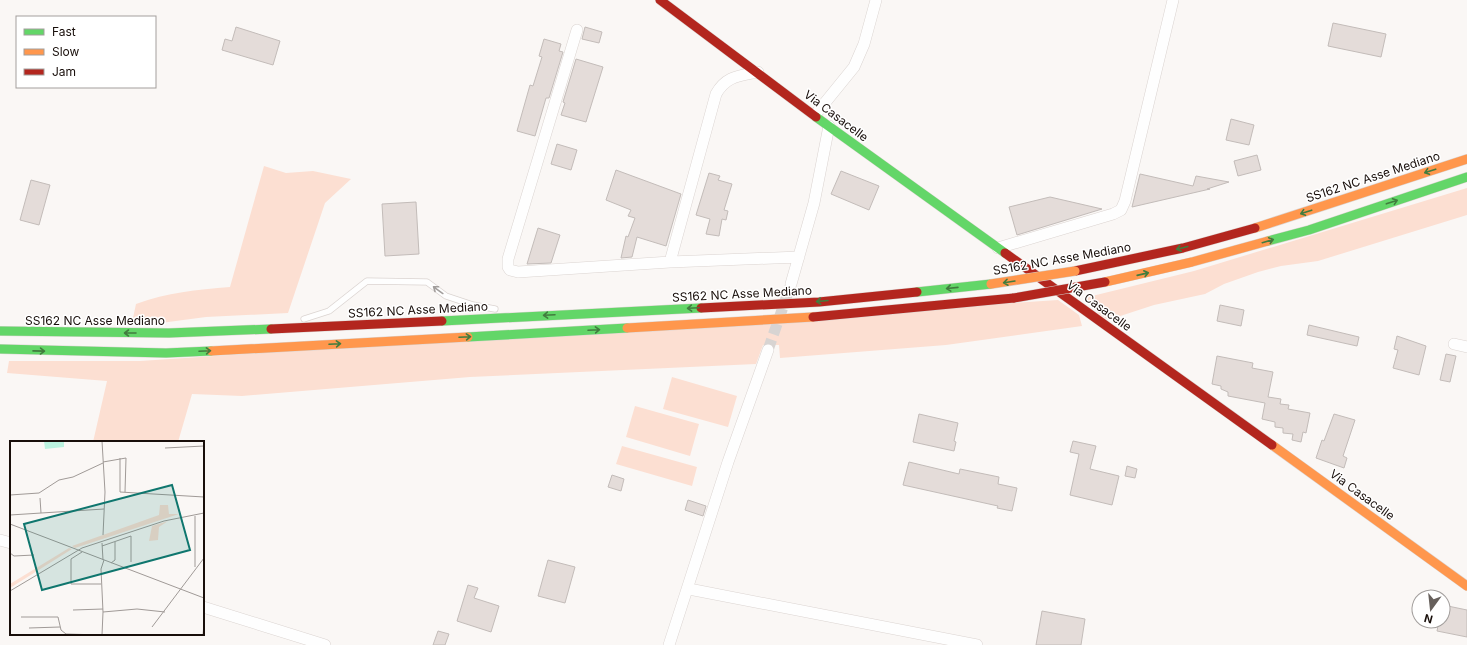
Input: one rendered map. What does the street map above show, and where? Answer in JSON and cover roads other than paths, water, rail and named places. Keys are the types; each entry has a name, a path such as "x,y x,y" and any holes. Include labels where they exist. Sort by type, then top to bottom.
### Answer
{"main road":[{"name":"Via Casacelle","path":"660,0 829,126 1467,586"},
{"name":"SS162 NC Asse Mediano","path":"0,332 169,334 241,331 819,302 991,284 1075,271 1183,248 1273,223 1467,159"},
{"path":"0,349 166,353 767,321 1014,298 1104,282 1192,262 1309,230 1467,177"}],"street":[{"path":"815,115 854,67 864,44 876,0"},
{"path":"998,248 1113,214 1120,210 1126,201 1173,0"},
{"path":"577,30 508,259 508,267 510,270 518,272 670,262 799,256"},
{"path":"670,262 716,94 727,80 758,72"},
{"path":"791,284 814,203 829,126"},
{"path":"1454,344 1467,347"},
{"path":"669,645 689,589 728,462 768,350"},
{"path":"0,540 10,543"},
{"path":"689,589 976,645"},
{"path":"204,607 325,645"}],"lane":[{"path":"301,320 329,311 367,282 427,282 446,296 473,305 501,310"},
{"path":"508,312 529,316"},
{"path":"241,331 294,321"}],"tunnel":[{"path":"768,350 791,284"}]}
